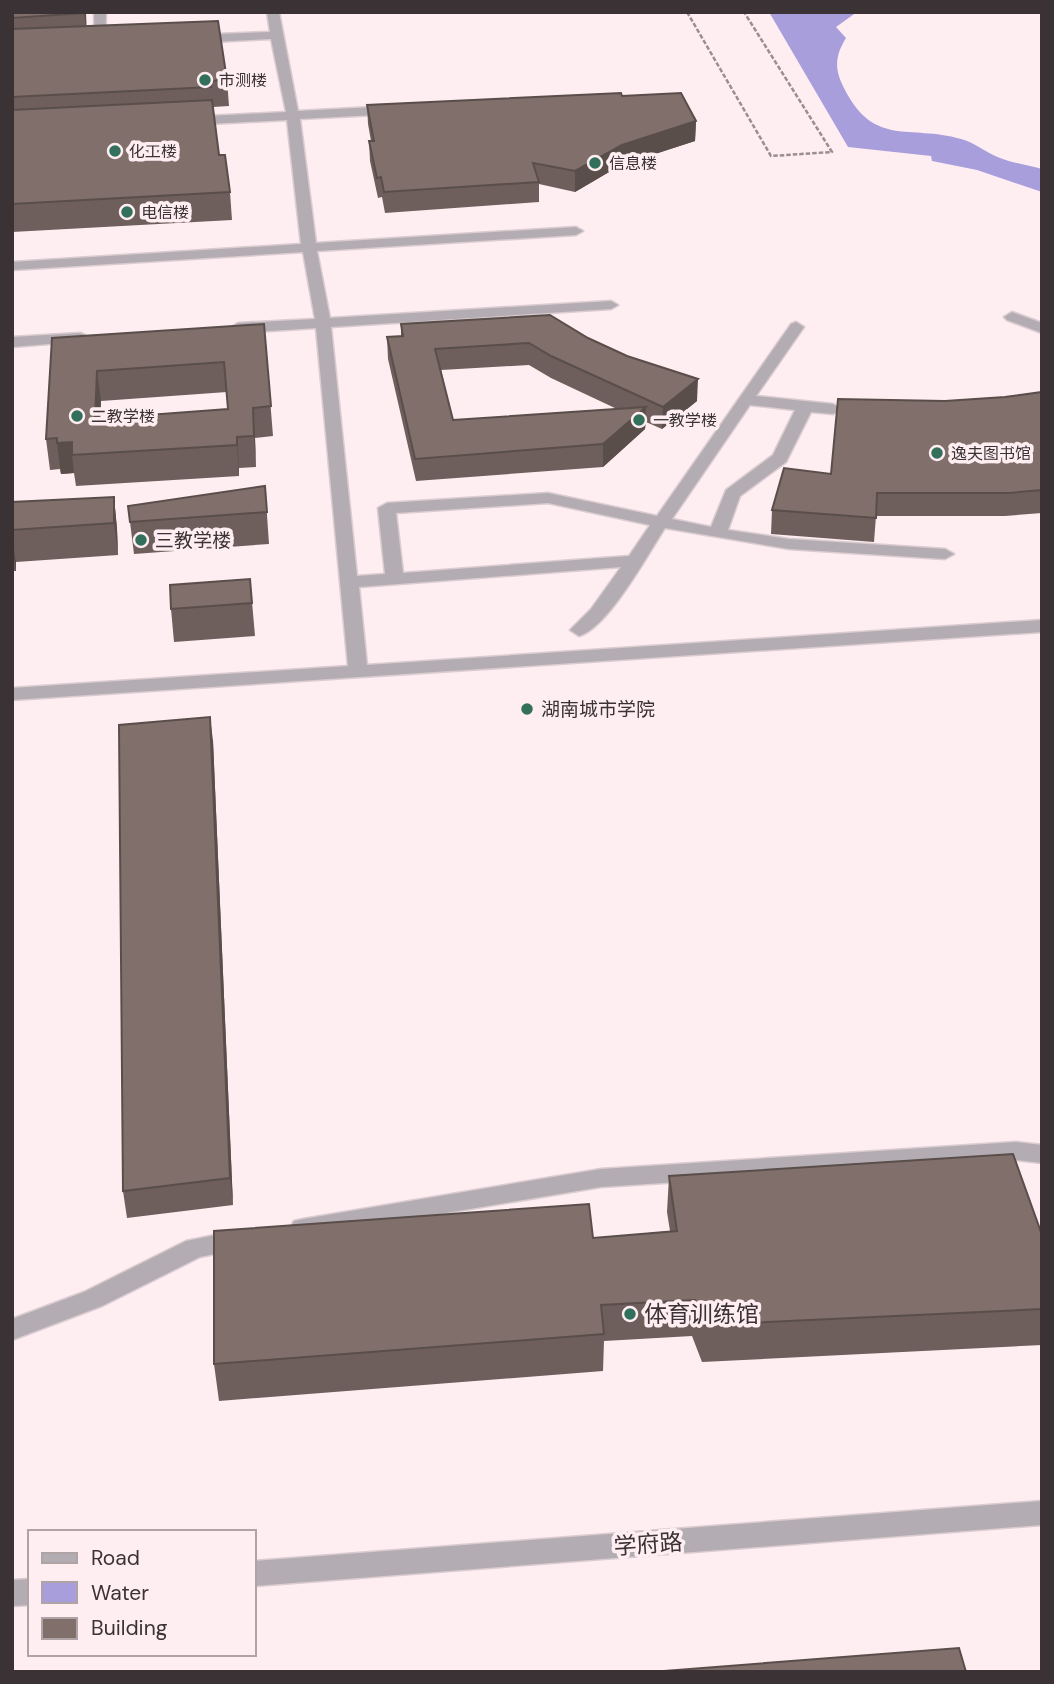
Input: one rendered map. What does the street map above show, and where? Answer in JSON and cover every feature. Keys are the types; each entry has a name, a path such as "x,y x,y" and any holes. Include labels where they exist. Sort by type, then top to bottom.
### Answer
{"street":[{"path":"100,12 101,43"},
{"path":"273,12 293,116 309,248 323,322 358,671"},
{"path":"181,39 276,35"},
{"path":"172,122 413,109"},
{"path":"12,266 576,230"},
{"path":"228,328 611,305"},
{"path":"1012,317 1042,328"},
{"path":"579,630 598,613 796,327"},
{"path":"12,342 93,337"},
{"path":"745,400 804,409 833,409"},
{"path":"718,533 732,494 780,458 804,409"},
{"path":"395,579 387,508 548,498 660,522 789,544 945,554"},
{"path":"349,582 634,561"},
{"path":"12,694 1042,625"},
{"path":"12,1330 93,1299 195,1248 270,1234 601,1178 1016,1151 1042,1154"},
{"name":"学府路","path":"256,1574 1042,1513"}],"path":[{"path":"687,12 771,156 832,152 744,12"}],"water":[{"path":"769,12 857,12 836,27 846,38 838,57 837,69 844,88 856,107 868,119 880,127 961,139 1000,158 1042,169 1042,192 977,170 932,161 931,156 848,147"}],"building":[{"path":"12,12 84,12 84,13 12,18"},
{"path":"218,21 227,80 210,81 211,87 12,97 12,29"},
{"path":"621,93 622,96 681,93 696,121 622,145 575,171 533,163 539,182 384,192 381,177 377,178 369,141 374,141 367,105"},
{"path":"212,100 219,155 225,155 230,192 12,204 12,110"},
{"path":"550,315 588,338 627,356 698,379 663,407 551,356 529,343 435,349 453,420 646,407 603,444 415,459 387,337 403,336 401,324"},
{"path":"264,324 271,406 253,408 254,436 237,437 237,445 72,455 72,442 57,443 57,438 46,439 52,338","holes":["224,362 228,409 95,419 97,371"]},
{"name":"逸夫图书馆","path":"1042,392 1042,490 1009,493 877,493 876,518 772,510 784,468 831,474 838,399 945,401"},
{"path":"265,486 267,512 130,522 128,506"},
{"path":"114,497 114,523 12,530 12,502"},
{"path":"250,579 252,603 171,609 170,585"},
{"path":"210,717 230,1178 123,1191 119,725"},
{"name":"体育训练馆","path":"1013,1154 1042,1235 1042,1309 705,1325 695,1300 601,1305 604,1334 214,1364 214,1231 589,1204 593,1238 677,1231 669,1176"},
{"path":"959,1648 966,1672 651,1672"}],"place":[{"name":"市测楼","path":"205,80"},
{"name":"化工楼","path":"115,151"},
{"name":"信息楼","path":"595,163"},
{"name":"电信楼","path":"127,212"},
{"name":"二教学楼","path":"77,416"},
{"name":"一教学楼","path":"639,420"},
{"name":"逸夫图书馆","path":"937,453"},
{"name":"三教学楼","path":"141,540"},
{"name":"湖南城市学院","path":"527,709"},
{"name":"体育训练馆","path":"630,1314"}]}
